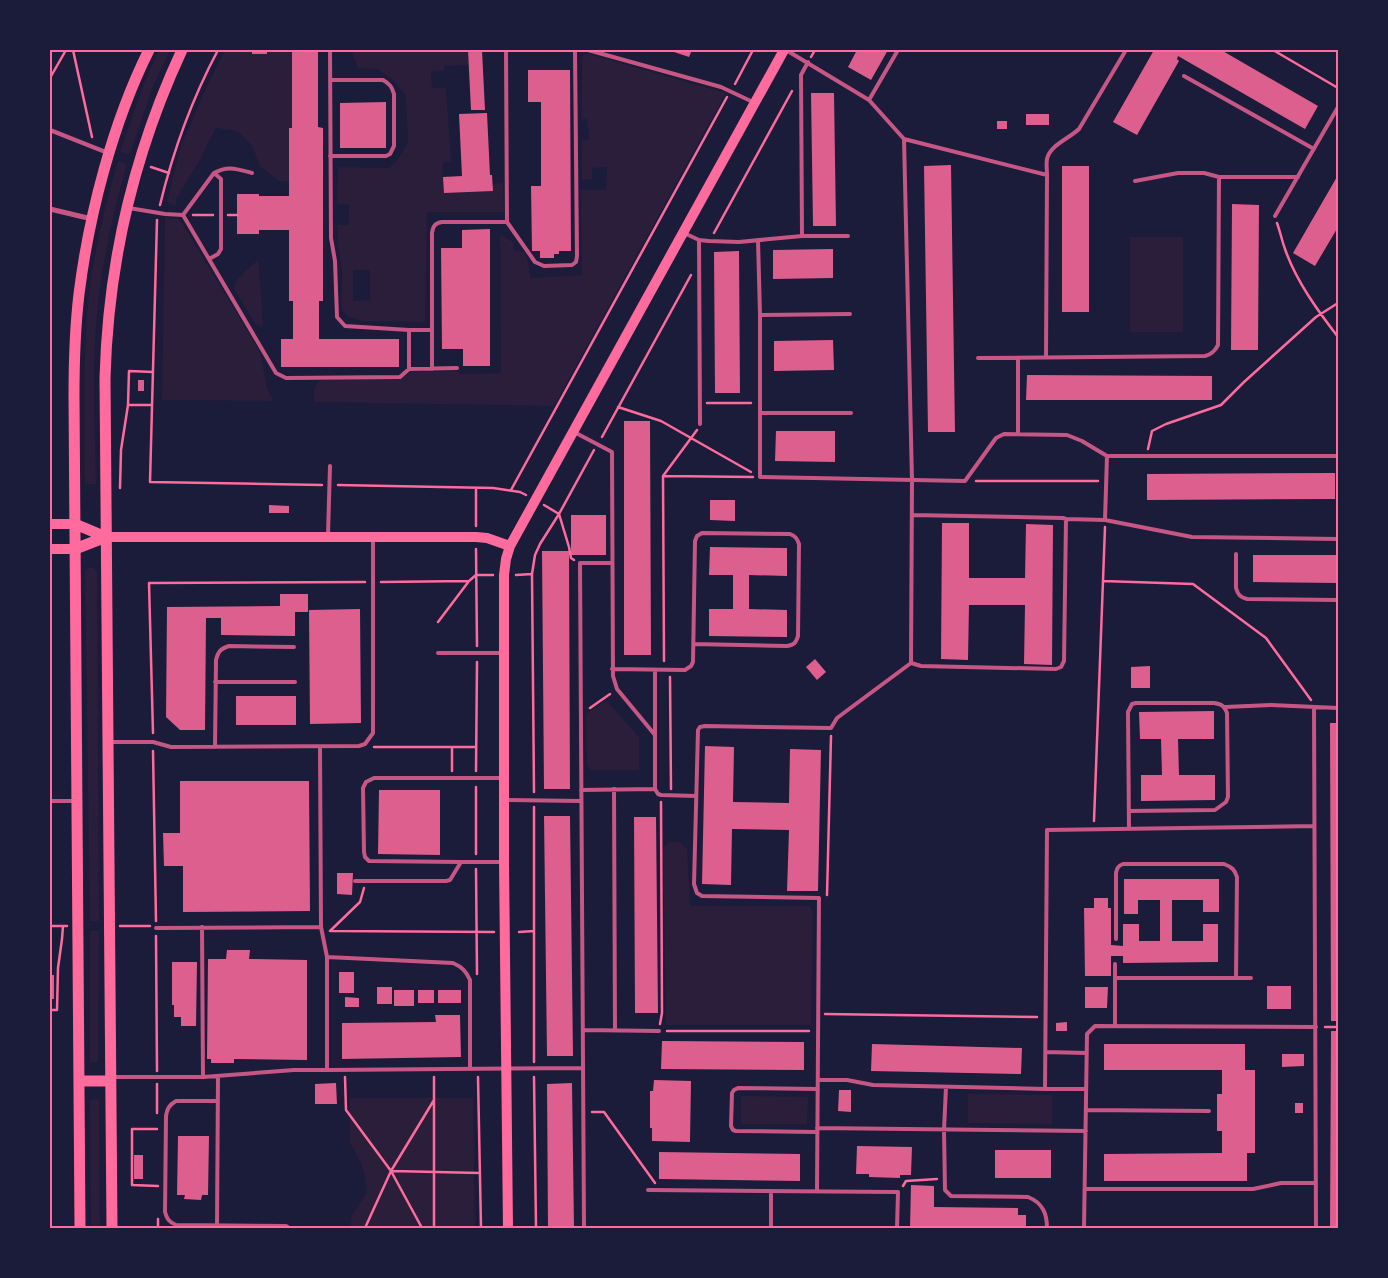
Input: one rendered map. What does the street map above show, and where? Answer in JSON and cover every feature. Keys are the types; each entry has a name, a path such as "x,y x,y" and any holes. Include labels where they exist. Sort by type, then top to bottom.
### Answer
{"main road":[{"path":"80,1228 74,396 76,335 79,294 92,219 109,153 126,100 149,50"},
{"path":"112,1228 107,742 106,348 113,278 132,184 148,133 182,50"},
{"path":"508,1228 504,862 504,575 506,558 510,546 785,50"},
{"path":"50,524 75,524 106,537"},
{"path":"50,549 75,549 106,537 476,537 487,538 510,546"},
{"path":"79,1081 110,1079"}],"street":[{"path":"50,130 109,153"},
{"path":"50,209 92,219"}],"lane":[{"path":"330,50 331,238 337,317 345,326 432,330"},
{"path":"506,50 507,222 535,262 544,266 572,265 576,262 574,50"},
{"path":"588,50 722,87 755,103"},
{"path":"785,50 869,100 904,139 1047,175"},
{"path":"869,100 898,50"},
{"path":"1046,357 1047,158 1051,152 1079,129 1126,50"},
{"path":"802,236 800,75 808,62"},
{"path":"1184,76 1314,149"},
{"path":"330,80 383,80 389,84 394,94 394,146 390,154 386,156 330,156"},
{"path":"1275,216 1338,107"},
{"path":"904,139 912,480 911,662"},
{"path":"184,215 214,173 221,169 229,168 252,173"},
{"path":"209,259 218,254 221,249 221,179 214,173"},
{"path":"1135,181 1178,173 1204,173 1220,176 1298,177"},
{"path":"978,358 1210,355 1218,345 1220,176"},
{"path":"126,208 184,215"},
{"path":"184,215 276,373 281,376 286,378 400,377 409,369 457,368"},
{"path":"432,369 433,227 436,223 442,222 507,222"},
{"path":"684,232 699,240 739,242 802,236 848,236"},
{"path":"699,240 700,424"},
{"path":"758,240 760,477 965,481 996,438 1004,434 1066,435 1082,441 1106,456 1338,456"},
{"path":"760,314 850,314"},
{"path":"409,330 409,369"},
{"path":"1018,358 1018,434"},
{"path":"760,413 851,413"},
{"path":"574,432 612,452 612,676 618,689 655,735"},
{"path":"1105,520 1106,456"},
{"path":"328,537 330,466"},
{"path":"912,515 1105,520 1192,537 1338,539"},
{"path":"911,662 921,666 1056,669 1061,666 1064,661 1066,520"},
{"path":"612,669 685,670 691,666 694,644 695,541 697,536 702,533 790,534 794,536 799,544 798,636 796,642 793,645 787,646 694,644"},
{"path":"107,742 153,742 171,747 359,746 365,744 373,733 372,537"},
{"path":"1236,554 1236,588 1241,597 1247,599 1338,600"},
{"path":"584,1228 580,563 612,563"},
{"path":"215,747 217,653 229,646 294,646"},
{"path":"438,653 504,653"},
{"path":"817,1191 820,898 702,896 697,893 694,884 697,735 700,727 705,726 832,728 837,718 911,662"},
{"path":"655,670 655,789 661,795 696,796"},
{"path":"216,682 295,682"},
{"path":"1129,811 1215,810 1226,802 1228,796 1227,713 1224,707 1214,703 1132,704 1128,712 1129,829"},
{"path":"1224,707 1271,705 1338,708"},
{"path":"1314,708 1316,1228"},
{"path":"320,746 321,929 327,957 327,1070"},
{"path":"504,778 374,778 366,782 363,788 364,857 369,861 504,862"},
{"path":"614,789 615,1030"},
{"path":"581,790 655,789"},
{"path":"504,800 581,801"},
{"path":"50,801 77,801"},
{"path":"1045,1089 1047,830 1314,826"},
{"path":"355,882 446,882 450,880 461,862"},
{"path":"1116,939 1116,873 1119,866 1123,864 1224,864 1231,866 1237,877 1236,978"},
{"path":"202,927 203,1077"},
{"path":"156,928 321,929"},
{"path":"327,957 453,963 460,966 467,972 470,980 470,1068"},
{"path":"1115,964 1115,1026"},
{"path":"1115,978 1251,978"},
{"path":"1084,1228 1087,1034 1095,1026 1316,1027"},
{"path":"583,1030 659,1031"},
{"path":"1046,1052 1087,1053"},
{"path":"110,1079 203,1077 294,1070 582,1068"},
{"path":"217,1226 218,1076"},
{"path":"818,1080 847,1080 873,1085 1086,1090"},
{"path":"946,1087 944,1130 945,1190 951,1196 1028,1197 1033,1199 1045,1211 1047,1228"},
{"path":"818,1089 738,1088 732,1093 731,1126 736,1131 1086,1131"},
{"path":"218,1102 176,1101 167,1110 166,1218 170,1223 176,1225 286,1226 290,1228"},
{"path":"1086,1110 1209,1111"},
{"path":"1085,1189 1253,1189 1281,1183 1316,1183"},
{"path":"648,1190 898,1192 898,1228"},
{"path":"771,1228 772,1191"}],"path":[{"path":"50,78 66,50"},
{"path":"74,50 95,148"},
{"path":"218,50 176,146 158,213 156,226 150,482 493,488 511,490 520,492 559,514 571,558 580,563"},
{"path":"511,490 753,50"},
{"path":"1273,50 1338,88"},
{"path":"709,241 800,75"},
{"path":"184,215 237,215"},
{"path":"1275,216 1285,250 1299,279 1320,314 1338,337"},
{"path":"536,1228 532,574 535,555 700,259"},
{"path":"1146,456 1152,432 1166,424 1221,405 1320,314 1338,303"},
{"path":"120,488 121,450 128,405 129,371 153,372"},
{"path":"700,403 760,402"},
{"path":"128,405 152,405"},
{"path":"618,408 660,421 760,477"},
{"path":"664,670 663,476 692,438 700,424"},
{"path":"663,476 760,477"},
{"path":"965,481 1106,482"},
{"path":"1094,829 1105,520"},
{"path":"438,622 476,575 532,574"},
{"path":"476,575 478,979"},
{"path":"158,1194 158,1186 132,1185 132,1129 157,1129 156,928 149,583 470,581"},
{"path":"1103,581 1193,584 1266,638 1313,702 1314,708"},
{"path":"670,670 671,795"},
{"path":"580,714 618,689"},
{"path":"820,898 824,898 828,893 832,728"},
{"path":"374,747 476,747"},
{"path":"452,747 452,778"},
{"path":"661,795 662,1014 659,1031 818,1031"},
{"path":"330,931 360,902 365,881"},
{"path":"50,1010 57,1010 58,968 63,926"},
{"path":"321,929 330,931 494,932"},
{"path":"519,932 534,932"},
{"path":"819,1014 1045,1017"},
{"path":"1316,1027 1338,1027"},
{"path":"434,1068 434,1228"},
{"path":"478,1068 481,1228"},
{"path":"345,1069 346,1110 391,1171 422,1228"},
{"path":"365,1228 391,1171 434,1100"},
{"path":"583,1112 604,1112 660,1190"},
{"path":"391,1171 480,1173"},
{"path":"898,1192 906,1181 944,1178"},
{"path":"158,1211 158,1228"}],"shaded area":[{"path":"159,50 170,50 152,89 130,154 120,152 144,84"},
{"path":"225,50 252,50 252,54 267,54 267,50 292,50 292,128 289,128 289,182 279,181 260,166 252,146 238,131 216,128 176,199 176,206 167,202 181,146"},
{"path":"351,50 468,50 469,65 444,66 445,71 431,72 432,88 446,88 451,161 442,163 444,192 503,183 504,212 427,212 425,322 363,321 348,317 342,310 342,271 337,225 348,225 349,205 337,204 338,167 389,168 397,161 408,142 406,96 393,80 378,69 358,68","holes":["353,270 370,270 370,300 353,301"]},
{"path":"585,53 726,93 554,406 314,402 314,389 320,380 326,379 401,379 410,372 457,371 461,374 501,373 500,234 513,242 514,250 524,252 528,261 530,278 582,275 581,190 606,190 607,167 592,168 592,179 582,180 582,140 589,139 587,119 582,119 582,57"},
{"path":"118,161 127,164 105,256 95,334 96,484 85,484 84,379 89,296 98,238"},
{"path":"165,218 178,219 182,223 259,350 267,389 274,401 162,400"},
{"path":"1130,237 1183,237 1183,332 1130,332"},
{"path":"257,261 259,264 263,325 260,327 256,325 234,289 240,277"},
{"path":"92,567 97,574 99,921 90,921 85,571"},
{"path":"606,700 639,737 639,770 591,770 587,765 586,714"},
{"path":"669,842 680,842 687,849 690,906 810,906 813,912 811,1025 666,1025 663,848"},
{"path":"90,931 99,931 98,1062 90,1062"},
{"path":"968,1094 1052,1095 1052,1124 968,1123"},
{"path":"741,1096 808,1097 807,1124 741,1124"},
{"path":"350,1098 473,1098 475,1228 350,1228 352,1215 367,1192 361,1163 350,1143"},
{"path":"99,1099 100,1228 91,1228 90,1100"}],"building":[{"path":"252,50 267,50 267,54 252,54"},
{"path":"292,50 318,50 318,127 323,128 323,301 319,301 319,339 399,339 399,367 281,367 281,339 293,339 293,301 289,301 289,230 259,230 259,234 237,234 237,194 289,196 289,128 292,128"},
{"path":"468,50 482,50 485,110 471,110"},
{"path":"668,50 692,50 689,57"},
{"path":"857,50 888,50 871,80 848,67"},
{"path":"1154,50 1221,50 1318,106 1305,129 1178,56 1177,59 1179,61 1137,135 1113,122"},
{"path":"528,70 570,70 571,251 559,251 559,254 554,254 554,258 540,258 540,251 532,251 531,186 541,186 541,102 528,102"},
{"path":"811,93 834,93 836,226 813,226"},
{"path":"386,102 386,148 340,148 340,103"},
{"path":"487,113 490,175 492,175 493,191 444,193 443,177 462,176 459,114"},
{"path":"1026,114 1049,114 1049,125 1026,125"},
{"path":"997,121 1007,121 1007,129 997,129"},
{"path":"951,165 955,432 928,432 924,166"},
{"path":"1062,166 1089,166 1089,312 1062,312"},
{"path":"1338,175 1338,227 1315,266 1293,253"},
{"path":"1232,204 1259,205 1258,350 1231,350"},
{"path":"490,229 490,366 463,366 463,349 442,349 441,248 462,248 462,230"},
{"path":"833,249 833,278 773,279 773,250"},
{"path":"739,251 740,393 715,393 714,252"},
{"path":"833,340 834,370 774,371 774,341"},
{"path":"1027,375 1212,376 1212,400 1026,400"},
{"path":"138,380 144,380 144,391 138,391"},
{"path":"624,421 650,421 651,655 624,655"},
{"path":"776,431 835,431 835,462 775,461"},
{"path":"1335,473 1335,499 1147,500 1147,474"},
{"path":"710,500 735,500 735,521 710,520"},
{"path":"269,505 289,506 289,513 269,513"},
{"path":"571,515 606,515 606,555 571,555"},
{"path":"942,523 969,523 969,578 1025,578 1026,524 1053,525 1052,665 1024,664 1025,605 969,605 968,660 941,659"},
{"path":"710,547 787,548 787,576 749,575 749,609 787,610 787,637 709,636 709,609 733,609 733,575 709,575"},
{"path":"542,551 569,551 570,789 544,789"},
{"path":"1253,555 1338,555 1338,583 1253,582"},
{"path":"280,594 308,594 308,612 295,612 295,636 221,635 221,618 206,618 205,730 180,730 166,717 167,607 280,606"},
{"path":"360,609 361,723 310,724 309,610"},
{"path":"815,659 826,672 817,680 806,667"},
{"path":"1150,666 1150,688 1131,688 1131,667"},
{"path":"236,696 296,696 296,725 236,725"},
{"path":"1214,711 1214,739 1178,739 1179,775 1215,775 1215,800 1141,801 1141,775 1162,775 1161,739 1140,739 1139,712"},
{"path":"1330,723 1338,723 1338,1021 1331,1021"},
{"path":"705,746 734,747 733,802 789,803 790,749 821,750 818,891 787,891 789,830 732,829 731,885 702,884"},
{"path":"180,781 309,781 310,911 183,912 183,866 164,866 163,833 180,833"},
{"path":"379,790 440,790 440,855 378,854"},
{"path":"544,816 570,816 573,1056 547,1056"},
{"path":"634,817 656,817 658,1013 635,1013"},
{"path":"337,873 353,873 352,895 337,894"},
{"path":"1124,879 1219,879 1219,912 1203,912 1203,900 1172,900 1172,941 1203,941 1203,924 1218,924 1218,962 1123,963 1123,956 1111,956 1111,945 1123,946 1123,924 1139,924 1139,941 1160,941 1160,900 1138,900 1138,914 1124,914"},
{"path":"1094,898 1108,898 1108,908 1111,908 1111,976 1085,976 1084,908 1094,908"},
{"path":"227,950 250,950 249,959 307,960 307,1060 234,1059 234,1063 211,1063 211,1059 207,1059 208,959 226,959"},
{"path":"172,962 197,962 196,1026 181,1026 181,1017 174,1017 174,1005 172,1005"},
{"path":"339,972 354,972 354,993 339,993"},
{"path":"50,975 54,975 54,999 50,999"},
{"path":"1267,986 1291,986 1291,1009 1267,1009"},
{"path":"377,987 392,987 392,1004 377,1004"},
{"path":"1085,987 1108,987 1107,1008 1085,1008"},
{"path":"394,990 414,990 414,1006 394,1006"},
{"path":"418,990 434,990 434,1003 418,1003"},
{"path":"438,990 461,990 461,1003 438,1003"},
{"path":"345,997 359,998 359,1007 345,1007"},
{"path":"435,1015 460,1015 461,1057 342,1059 342,1023 436,1022"},
{"path":"1067,1022 1067,1031 1056,1031 1056,1023"},
{"path":"1331,1031 1338,1031 1338,1228 1330,1228"},
{"path":"662,1041 804,1042 804,1070 661,1069"},
{"path":"872,1044 1022,1048 1021,1074 871,1071"},
{"path":"1104,1044 1245,1044 1245,1070 1255,1070 1255,1153 1247,1153 1247,1181 1104,1181 1104,1154 1222,1153 1222,1131 1217,1131 1217,1094 1222,1094 1222,1070 1104,1070"},
{"path":"1282,1054 1304,1054 1304,1066 1282,1067"},
{"path":"654,1080 691,1081 690,1142 652,1141 650,1091 653,1091"},
{"path":"336,1083 337,1104 315,1104 315,1084"},
{"path":"572,1083 574,1228 548,1228 547,1084"},
{"path":"839,1090 851,1090 851,1112 838,1111"},
{"path":"1295,1103 1303,1103 1303,1113 1295,1113"},
{"path":"178,1136 209,1136 208,1195 202,1195 201,1200 184,1199 185,1195 177,1195"},
{"path":"857,1146 912,1147 911,1175 900,1175 900,1178 869,1177 869,1174 856,1174"},
{"path":"995,1150 1051,1150 1051,1178 995,1178"},
{"path":"659,1152 800,1154 800,1181 659,1179"},
{"path":"134,1155 143,1155 143,1179 134,1179"},
{"path":"911,1185 934,1186 934,1207 1018,1208 1018,1215 1026,1215 1026,1228 910,1228"}]}
